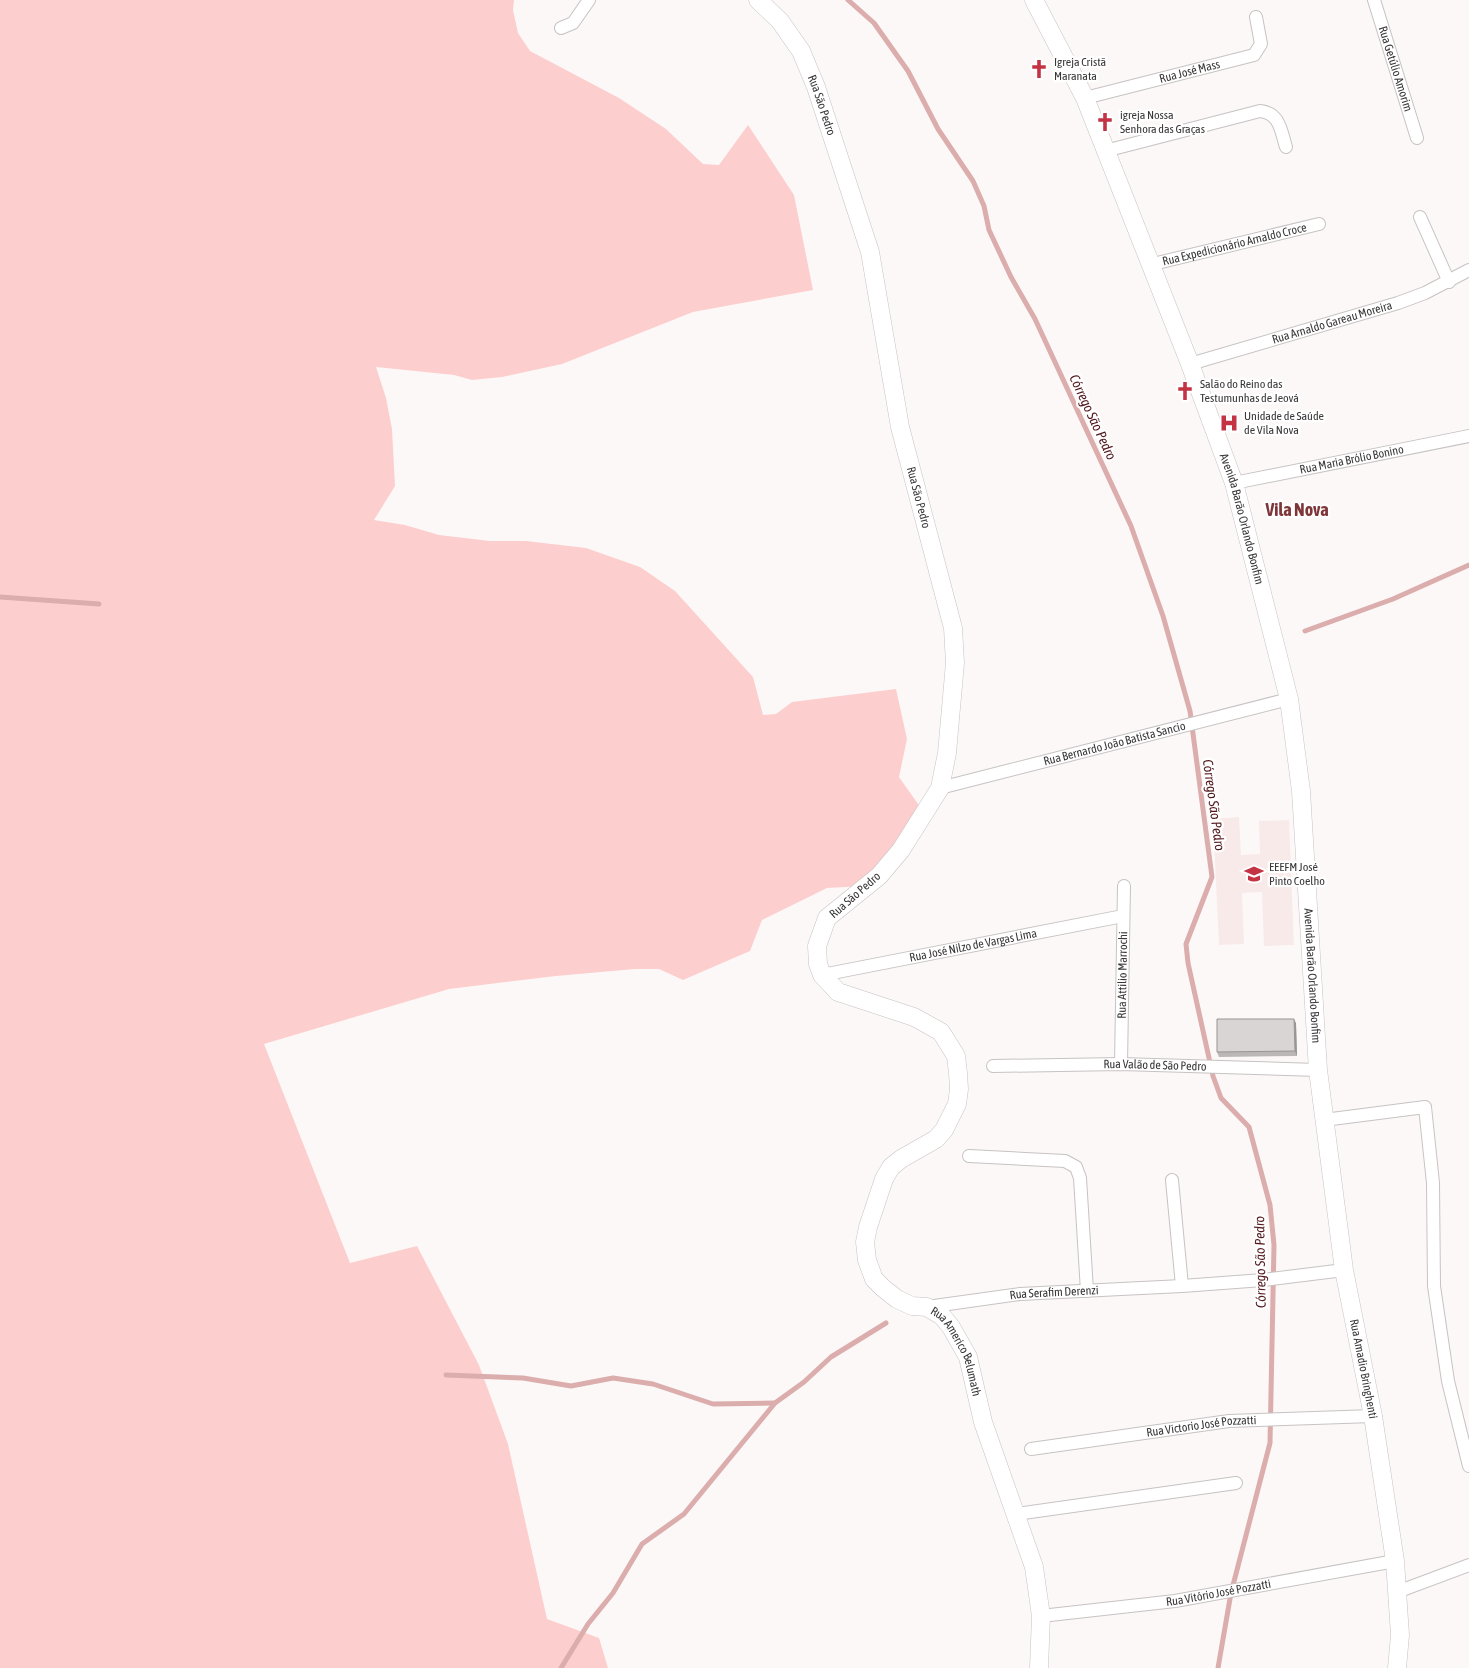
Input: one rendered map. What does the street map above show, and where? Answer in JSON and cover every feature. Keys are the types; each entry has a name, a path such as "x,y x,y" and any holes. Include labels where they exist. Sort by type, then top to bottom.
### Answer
{"street":[{"path":"561,28 573,23 589,0"},
{"name":"Rua São Pedro","path":"758,0 791,34 807,65 870,252 900,427 953,628 955,663 947,753 940,788 901,850 879,876 827,918 816,946 818,964 822,974"},
{"name":"Avenida Barão Orlando Bonfim","path":"1034,0 1085,98 1149,265 1190,364 1234,483 1289,699 1301,791 1318,1070"},
{"name":"Rua Getúlio Amorim","path":"1374,0 1417,138"},
{"name":"Rua José Mass","path":"1085,98 1254,55 1261,44 1256,17"},
{"path":"1105,151 1260,111 1272,113 1276,117 1286,147"},
{"path":"1420,217 1449,282"},
{"name":"Rua Expedicionário Arnaldo Croce","path":"1149,265 1319,224"},
{"name":"Rua Arnaldo Gareau Moreira","path":"1190,364 1398,303 1449,282 1469,270"},
{"name":"Rua Maria Brólio Bonino","path":"1234,483 1469,436"},
{"name":"Rua Bernardo João Batista Sancio","path":"940,788 1289,699"},
{"name":"Rua Attilio Marrochi","path":"1121,1064 1124,886"},
{"name":"Rua José Nilzo de Vargas Lima","path":"822,974 1123,916"},
{"name":"Rua Americo Belumath","path":"822,974 838,992 928,1024 941,1032 956,1056 959,1089 951,1119 936,1139 901,1159 891,1167 878,1193 865,1242 870,1270 883,1288 912,1306 927,1307 942,1316 952,1327 968,1357 983,1422 1034,1567 1041,1616 1039,1668"},
{"name":"Rua Valão de São Pedro","path":"993,1066 1121,1064 1318,1070"},
{"name":"Rua Amadio Bringhenti","path":"1318,1070 1344,1270 1374,1416 1395,1561 1400,1635 1397,1668"},
{"path":"1324,1120 1425,1107 1433,1183 1434,1286 1448,1381 1469,1466"},
{"path":"969,1156 1065,1161 1076,1167 1080,1178 1087,1291"},
{"path":"1172,1180 1182,1286"},
{"name":"Rua Serafim Derenzi","path":"927,1307 1020,1294 1182,1286 1284,1278 1344,1270"},
{"name":"Rua Victorio José Pozzatti","path":"1031,1449 1229,1421 1374,1416"},
{"path":"1016,1514 1236,1483"},
{"name":"Rua Vitório José Pozzatti","path":"1041,1616 1175,1601 1395,1561"},
{"path":"1397,1592 1469,1565"}],"shaded area":[{"path":"0,0 514,0 513,10 518,33 530,51 619,98 666,129 703,164 719,165 748,125 794,195 813,290 693,312 562,364 502,377 472,380 454,375 376,367 386,398 392,429 395,486 374,520 405,525 439,535 490,541 526,541 586,548 640,567 675,591 753,677 763,715 776,714 792,702 896,689 907,739 899,777 923,811 864,886 827,888 762,920 750,951 683,980 659,969 635,969 449,989 264,1044 350,1263 417,1246 479,1365 508,1444 547,1619 599,1638 608,1668 0,1668"},
{"name":"EEEFM José Pinto Coelho","path":"1239,817 1241,855 1260,854 1259,821 1289,820 1294,945 1264,946 1262,892 1242,893 1244,944 1219,945 1213,819"}],"building":[{"path":"1217,1019 1294,1019 1295,1051 1217,1052"}],"waterway":[{"name":"Córrego São Pedro","path":"848,0 874,23 908,71 938,129 973,181 984,206 989,230 1011,277 1035,319 1131,526 1163,616 1190,711 1212,877 1186,944 1188,963 1213,1076 1221,1098 1249,1127 1270,1205 1274,1245 1270,1443 1231,1593 1218,1668"},
{"path":"1305,631 1393,599 1469,565"},
{"path":"0,597 99,604"},
{"path":"561,1668 588,1624 613,1593 642,1544 684,1514 775,1403 804,1382 831,1357 886,1323"},
{"path":"446,1375 523,1378 571,1386 613,1378 653,1384 713,1404 775,1403"}],"place":[{"name":"Igreja Cristã Maranata","path":"1039,69"},
{"name":"igreja Nossa Senhora das Graças","path":"1105,122"},
{"name":"Salão do Reino das Testumunhas de Jeová","path":"1185,391"},
{"name":"Unidade de Saúde de Vila Nova","path":"1229,423"},
{"name":"EEEFM José Pinto Coelho","path":"1254,874"}],"district":[{"name":"Vila Nova","path":"1297,509"}]}
